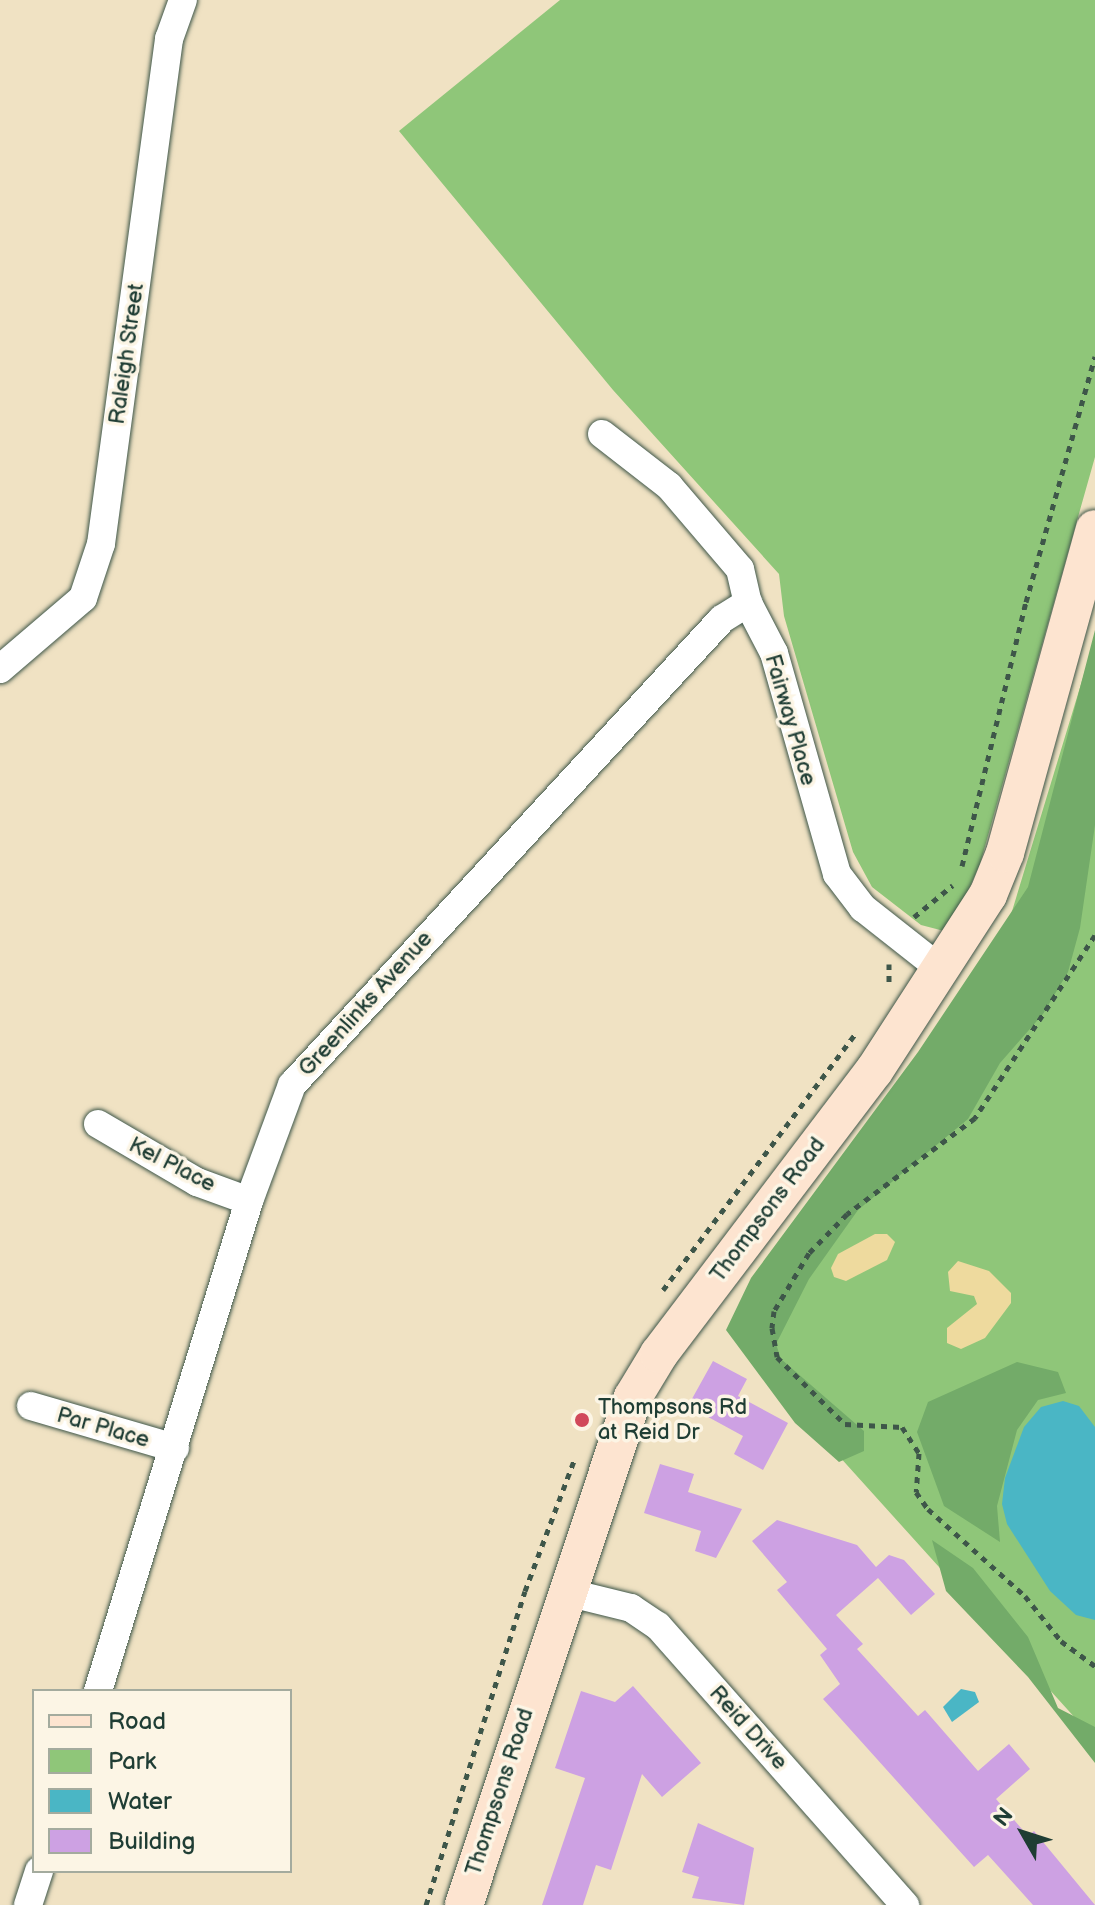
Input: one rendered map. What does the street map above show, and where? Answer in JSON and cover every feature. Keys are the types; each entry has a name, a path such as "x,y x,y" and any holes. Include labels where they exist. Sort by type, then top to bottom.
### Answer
{"street":[{"name":"Raleigh Street","path":"0,669 83,598 101,544 169,39 183,0"},
{"name":"Fairway Place","path":"602,434 679,498 740,569 748,603 774,653 837,874 863,908 943,971"},
{"name":"Thompsons Road","path":"464,1905 633,1397 943,971 988,895 1005,853 1095,529"},
{"name":"Greenlinks Avenue","path":"99,1689 249,1201 292,1085 722,619 748,603"},
{"name":"Kel Place","path":"98,1124 197,1182 249,1201"},
{"name":"Par Place","path":"31,1406 175,1448"},
{"name":"Reid Drive","path":"566,1592 631,1608 658,1626 901,1904"},
{"path":"28,1905 38,1873"}],"path":[{"path":"912,919 959,875 1026,602 1095,356"},
{"path":"1095,935 975,1118 847,1214 819,1243 783,1294 772,1328 777,1357 845,1424 889,1423 912,1439 919,1453 916,1492 928,1509 1025,1596 1061,1641 1095,1666"},
{"path":"426,1905 515,1624"}],"green space":[{"path":"560,0 1095,0 1095,457 980,864 956,918 944,931 921,925 872,887 853,852 784,616 779,574 613,390 399,131"},
{"path":"1095,630 1095,825 1080,928 1068,972 1043,1014 1000,1063 968,1119 858,1210 809,1279 776,1344 781,1359 864,1431 864,1451 839,1462 795,1423 726,1330 751,1278 918,1052 1028,887"},
{"path":"1095,638 1095,1740 755,1363 1006,931"},
{"path":"1017,1362 1058,1372 1066,1393 1038,1400 1017,1430 997,1506 1000,1542 944,1506 917,1432 928,1402"},
{"path":"932,1540 973,1568 1028,1637 1058,1708 1095,1727 1095,1763 1028,1677 946,1591"}],"sand":[{"path":"875,1234 887,1234 895,1242 887,1260 846,1281 834,1277 831,1268 838,1254"},
{"path":"958,1261 989,1271 1011,1293 1011,1303 985,1338 961,1349 947,1343 947,1328 977,1304 974,1296 950,1291 948,1272"}],"water":[{"path":"1063,1401 1079,1406 1095,1427 1095,1620 1076,1615 1050,1591 1007,1524 1002,1504 1005,1478 1024,1427 1041,1407"},
{"path":"961,1689 975,1692 979,1702 952,1722 943,1707"}],"building":[{"path":"713,1361 747,1379 738,1396 788,1423 763,1470 734,1454 743,1436 688,1406"},
{"path":"660,1464 694,1474 688,1492 742,1509 716,1558 695,1551 701,1531 644,1513"},
{"path":"777,1520 857,1545 876,1567 889,1555 904,1560 935,1594 911,1615 878,1578 836,1615 863,1644 857,1649 918,1716 925,1710 978,1771 1009,1744 1030,1769 996,1799 1028,1836 1034,1831 1095,1905 1033,1905 988,1855 974,1867 823,1699 840,1684 820,1655 827,1649 777,1590 787,1582 752,1541"},
{"path":"633,1686 701,1763 662,1797 642,1774 611,1870 596,1865 583,1905 542,1905 585,1778 555,1768 581,1691 615,1702"},
{"path":"698,1823 754,1848 744,1905 692,1898 699,1877 682,1872"}],"place":[{"name":"Thompsons Rd at Reid Dr","path":"582,1420"}]}
